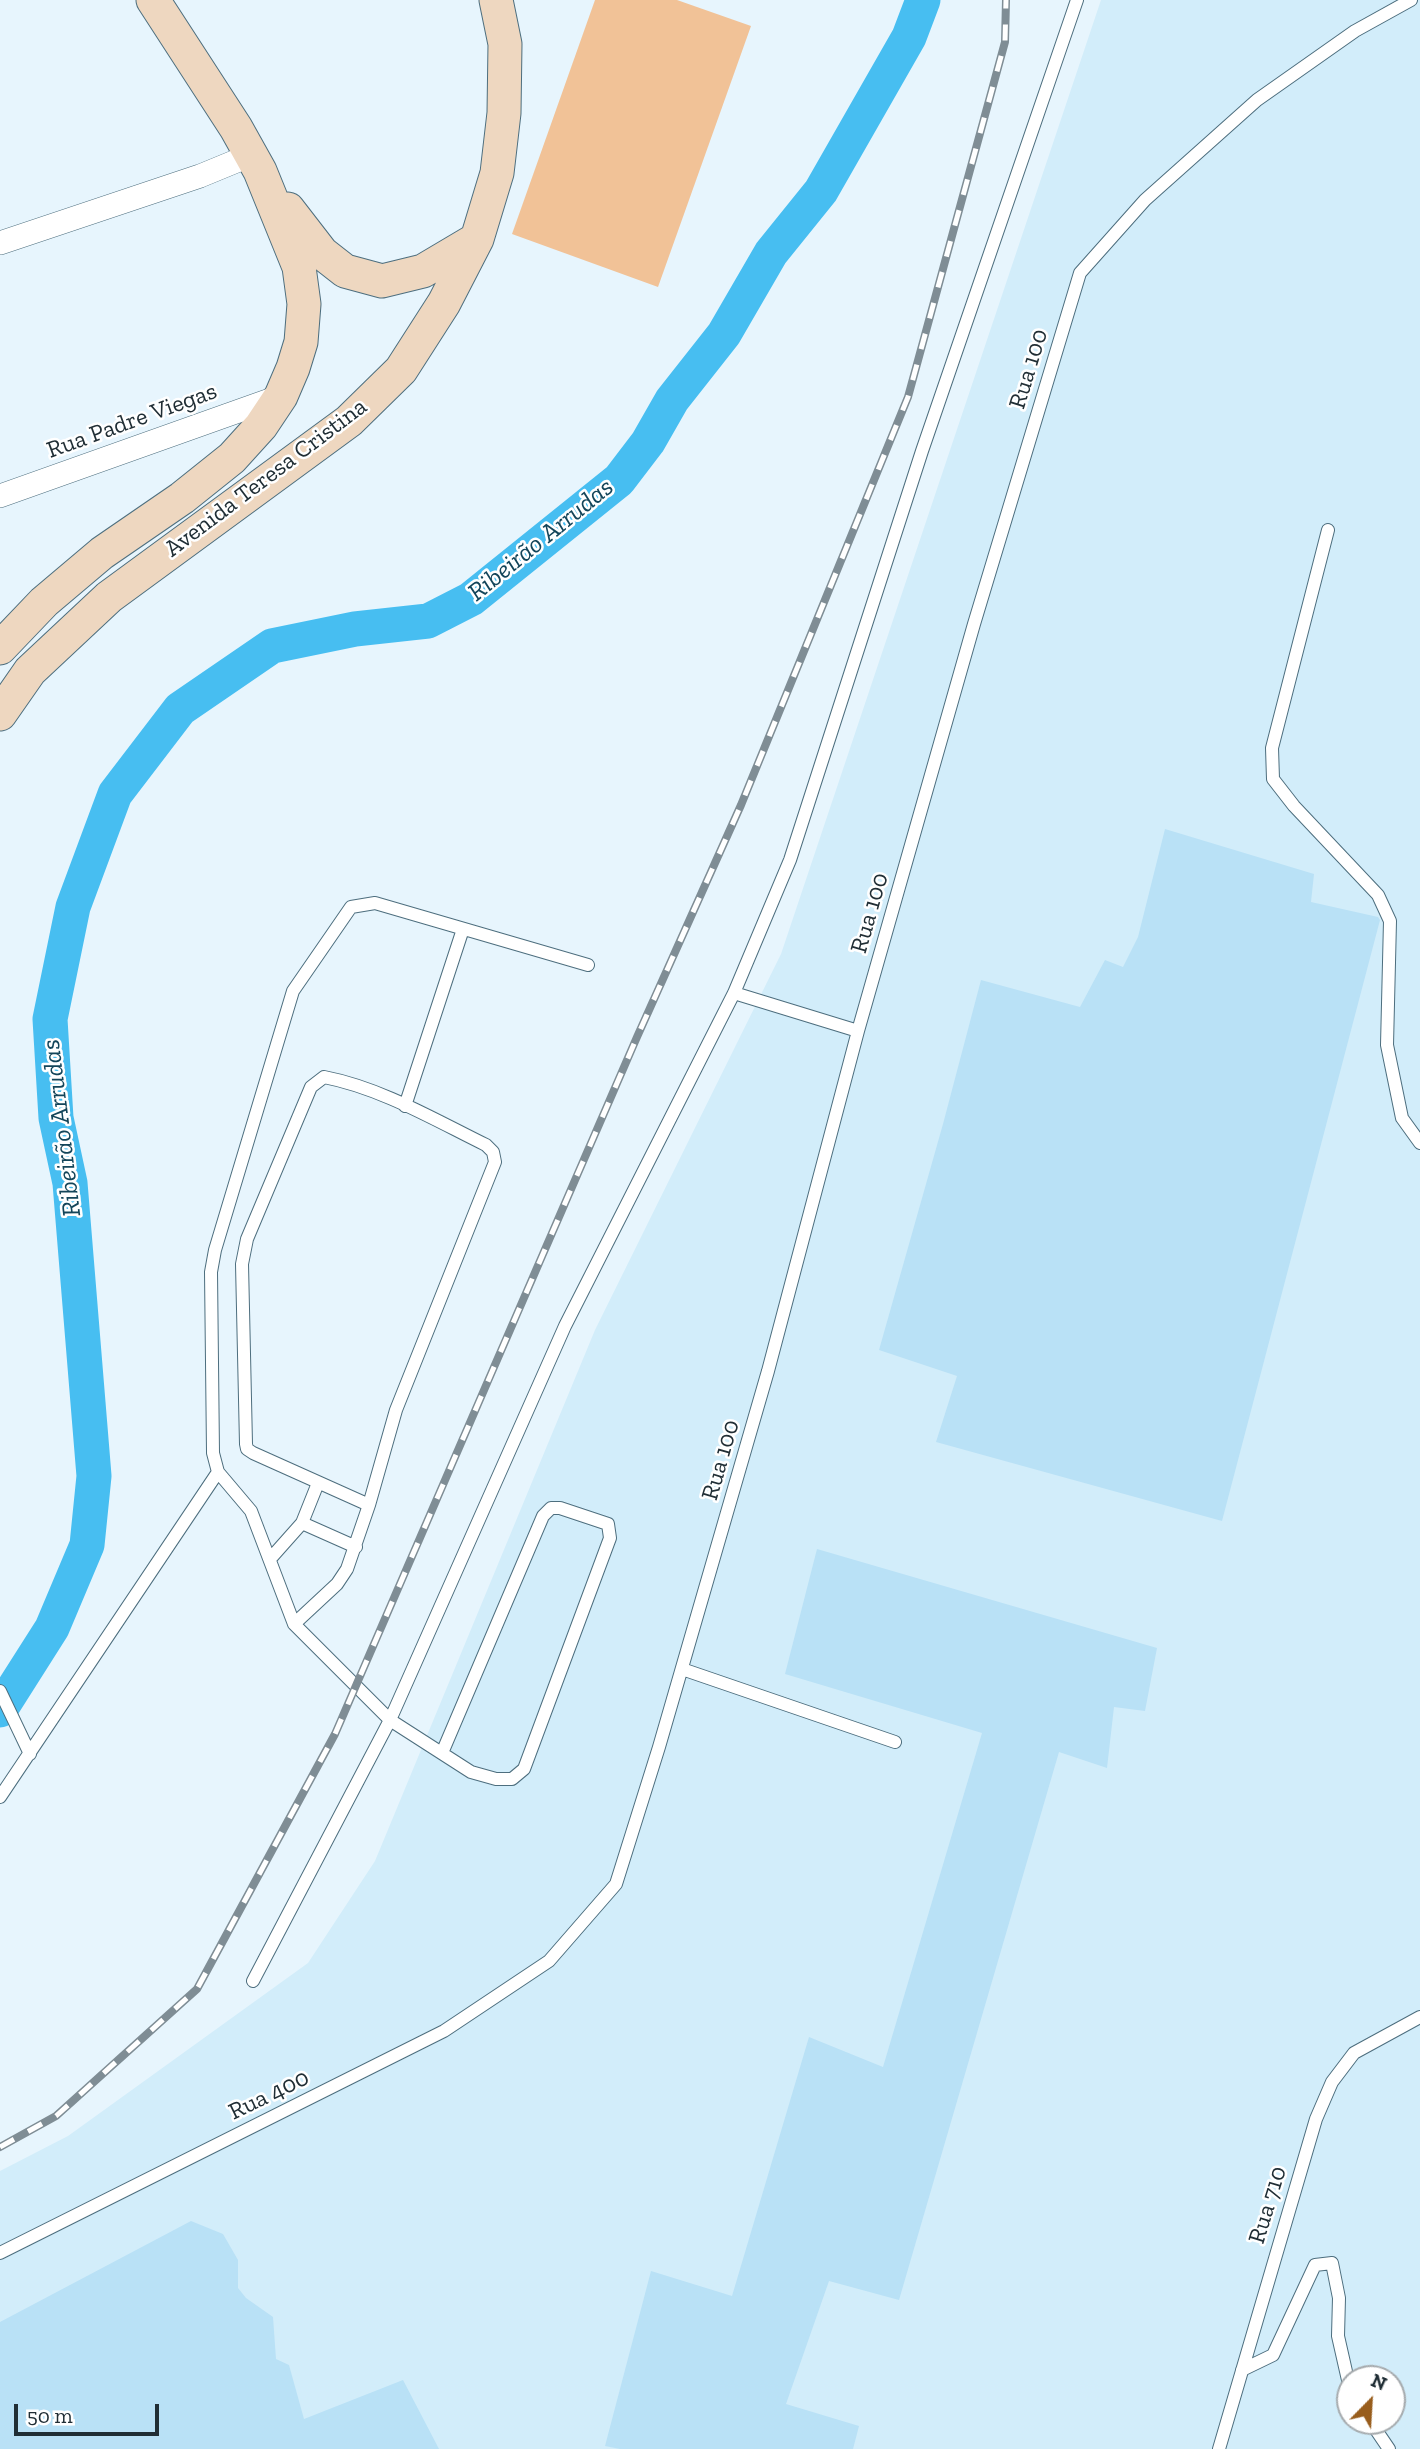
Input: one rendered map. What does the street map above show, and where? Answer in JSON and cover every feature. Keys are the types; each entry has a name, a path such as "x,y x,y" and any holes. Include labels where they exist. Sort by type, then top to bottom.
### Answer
{"main road":[{"name":"Avenida Teresa Cristina","path":"0,648 44,602 102,553 182,498 232,458 261,426 281,396 301,342 304,304 299,267 255,163 236,128 153,0"},
{"name":"Avenida Teresa Cristina","path":"0,714 30,671 109,597 349,421 401,370 444,303 477,239 496,173 503,113 505,44 496,0"},
{"path":"255,163 322,253 345,271 382,281 393,279 424,271 477,239"}],"street":[{"path":"0,243 200,176 255,163"},
{"name":"Rua Padre Viegas","path":"0,496 281,396"}],"lane":[{"path":"253,1981 390,1720 565,1326 734,993 790,860 922,451 1077,0"},
{"name":"Rua 100","path":"549,1961 616,1884 682,1669 768,1371 858,1031 974,624 1080,273 1145,200 1257,100 1355,31 1411,0"},
{"path":"1328,530 1272,748 1273,779 1294,806 1378,895 1390,921 1387,1045 1402,1118 1420,1143"},
{"path":"442,1753 543,1516 551,1507 560,1508 608,1524 610,1538 524,1769 512,1779 496,1779 471,1772 390,1720 294,1624 251,1511 218,1472 213,1454 211,1272 215,1250 293,991 352,907 375,903 588,965"},
{"path":"405,1106 463,929"},
{"path":"734,993 858,1031"},
{"path":"294,1624 337,1584 347,1569 369,1505 396,1410 495,1162 493,1152 486,1145 405,1106 324,1077 311,1087 247,1239 242,1264 247,1449 369,1505"},
{"path":"0,1797 218,1472"},
{"path":"270,1559 302,1523 318,1483"},
{"path":"302,1523 356,1547"},
{"path":"682,1669 895,1742"},
{"path":"0,1691 30,1754"},
{"name":"Rua 400","path":"0,2253 444,2031 549,1961"},
{"name":"Rua 710","path":"1219,2449 1316,2119 1332,2082 1354,2053 1420,2017"},
{"path":"1242,2370 1273,2355 1315,2265 1332,2263 1339,2298 1338,2336 1345,2365"}],"shaded area":[{"path":"595,0 677,0 751,26 658,287 512,234"},
{"path":"1101,0 1420,0 1420,2449 0,2449 0,2171 68,2136 308,1963 375,1861 595,1330 781,954"}],"building":[{"path":"1165,829 1314,874 1311,902 1378,917 1380,920 1222,1521 936,1442 957,1376 879,1350 981,980 1080,1007 1105,960 1123,967 1138,937"},
{"path":"817,1549 1157,1648 1145,1711 1114,1707 1107,1768 1059,1752 899,2300 829,2281 786,2404 859,2426 853,2449 620,2449 605,2446 651,2271 732,2296 809,2037 883,2067 982,1733 785,1674"},
{"path":"191,2221 223,2234 238,2260 238,2288 246,2298 273,2317 276,2359 289,2365 304,2419 403,2380 439,2449 0,2449 0,2322"}],"waterway":[{"name":"Ribeirão Arrudas","path":"0,1710 52,1628 87,1545 94,1476 70,1183 56,1118 50,1019 73,907 115,794 180,709 272,646 355,629 428,621 471,599 619,480 648,442 672,400 724,334 771,253 821,191 909,37 923,0"}],"railway":[{"path":"0,2147 56,2116 197,1989 335,1734 637,1037 741,805 908,397 1005,42 1006,0"}]}
